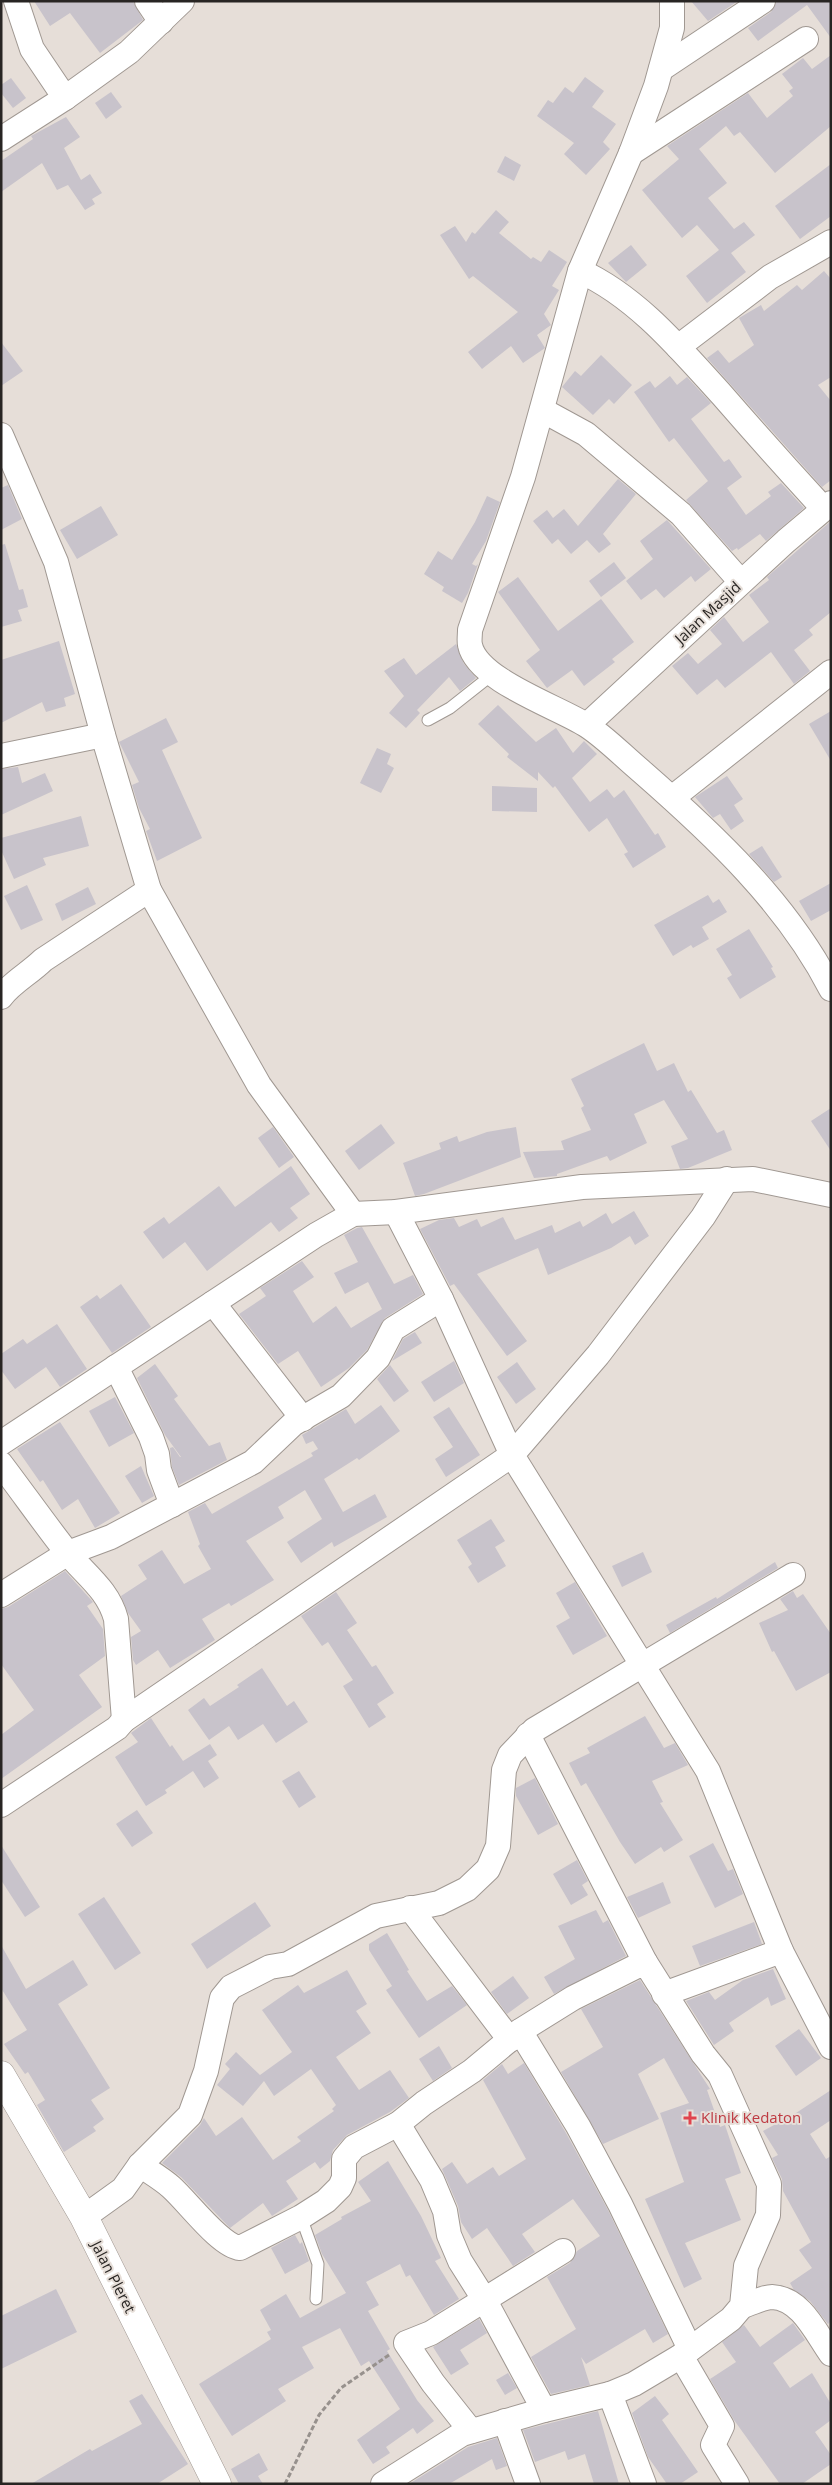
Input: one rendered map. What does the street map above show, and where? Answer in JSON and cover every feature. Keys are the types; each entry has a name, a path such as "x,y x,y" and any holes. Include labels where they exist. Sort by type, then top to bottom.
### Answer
{"main road":[{"name":"Jalan Pleret","path":"1,2075 84,2217 217,2484"}],"street":[{"path":"16,1 32,50 65,98"},
{"path":"147,1 161,22"},
{"path":"1,139 65,98 129,52 182,1"},
{"path":"672,1 672,28 661,69 631,152 580,271 523,477 470,630 470,646 478,660 498,679 587,725 672,798 719,842 790,923 831,989"},
{"path":"661,69 763,1"},
{"path":"631,152 806,39"},
{"path":"678,347 770,277 831,242"},
{"path":"580,271 599,280 621,296 678,347 827,506"},
{"path":"542,410 586,434 681,514 741,582"},
{"path":"1,435 56,562 102,734 149,890 259,1085 353,1214"},
{"name":"Jalan Masjid","path":"587,725 741,582 827,506"},
{"path":"672,798 831,672"},
{"path":"1,756 102,734"},
{"path":"1,997 6,990 32,971 43,960 149,890"},
{"path":"1,1443 316,1235 353,1214 396,1212 582,1187 728,1179 752,1179 831,1196"},
{"path":"1,1804 117,1728 124,1720 512,1455 598,1355 703,1216 728,1179"},
{"path":"396,1212 441,1299 512,1455 708,1771 781,1951 831,2047"},
{"path":"1,1595 68,1553 111,1537 253,1462 293,1424 347,1390 378,1358 393,1329 441,1299"},
{"path":"213,1303 303,1419"},
{"path":"116,1367 151,1437 157,1454 159,1470 172,1504"},
{"path":"1,1464 68,1553 101,1587 112,1606 117,1628 124,1720"},
{"path":"84,2217 123,2189 140,2165 190,2115 206,2071 222,1998 231,1987 270,1967 288,1964 376,1916 439,1903 467,1889 488,1869 498,1846 504,1770 510,1755 528,1735 793,1576"},
{"path":"383,2484 462,2434 544,2410 610,2394 634,2384 686,2353 731,2320 742,2306 746,2266 768,2215 770,2184 720,2075 703,2054 645,1962 528,1735"},
{"path":"410,1908 515,2036 578,2126 620,2204 686,2353 722,2426 713,2446 737,2484"},
{"path":"664,1994 781,1951"},
{"path":"140,2165 169,2185 216,2234 233,2247 240,2248 301,2217 326,2201 340,2187 344,2178 344,2159 347,2153 368,2138 398,2124 515,2036 573,1998 645,1962"},
{"path":"398,2124 432,2180 445,2211 449,2235 460,2261 484,2299 544,2410"},
{"path":"471,2432 433,2383 406,2343 431,2333 563,2251"},
{"path":"742,2306 770,2297 787,2300 800,2309 831,2354"},
{"path":"610,2394 644,2484"},
{"path":"505,2421 528,2484"}],"lane":[{"path":"428,720 450,708 493,674"},
{"path":"301,2217 318,2264 316,2299"}],"path":[{"path":"285,2484 319,2415 341,2388 406,2343"}],"building":[{"path":"34,1 133,1 143,20 100,53 70,13 50,26"},
{"path":"691,1 738,1 708,21"},
{"path":"777,1 831,1 831,38 807,5 758,41 748,28 771,12"},
{"path":"831,55 831,126 775,173 740,132 734,136 726,126 699,149 727,183 708,198 734,229 744,222 755,235 731,253 746,272 707,303 686,276 719,250 697,225 682,238 642,190 679,159 667,146 748,93 767,118 793,96 789,91 793,88 782,74 803,58 812,69"},
{"path":"585,77 604,91 592,107 616,124 603,142 610,149 586,175 564,154 574,143 537,116 548,100 553,103 565,87 573,93"},
{"path":"11,78 26,98 13,108 1,93 1,85"},
{"path":"111,92 122,107 106,119 95,103"},
{"path":"66,117 80,137 64,148 81,180 90,174 102,193 92,199 95,204 85,210 68,185 57,190 42,163 1,192 1,161 33,139 31,136"},
{"path":"505,156 521,165 514,181 497,172"},
{"path":"831,164 831,216 800,239 775,206"},
{"path":"496,210 509,222 499,233 531,259 533,257 541,262 549,250 567,262 552,286 559,290 544,314 551,325 537,335 545,348 523,363 511,346 482,369 468,352 518,312 473,276 469,279 440,235 455,226 466,242 472,232 475,234"},
{"path":"631,245 647,265 626,282 608,263"},
{"path":"824,271 831,279 831,377 818,385 831,401 831,480 822,487 707,358 718,350 729,363 754,345 739,318 761,305 764,311 797,285 802,290"},
{"path":"1,342 23,371 1,386"},
{"path":"601,355 632,385 614,404 609,399 593,415 562,387 575,371 581,376"},
{"path":"670,376 677,385 687,377 711,403 691,419 724,462 729,459 742,477 727,488 746,515 771,496 768,492 781,483 804,508 766,541 760,534 738,550 737,548 732,551 686,500 708,481 674,438 669,442 634,392 650,381 655,388"},
{"path":"618,479 636,494 603,534 611,544 599,553 587,540 571,554 558,539 552,544 533,521 547,510 553,518 564,509 578,526"},
{"path":"8,485 22,519 1,530 1,488"},
{"path":"487,496 500,502 486,541 472,564 476,566 478,564 468,593 462,603 442,591 444,587 424,574 438,551 452,560 475,522"},
{"path":"101,506 118,535 77,559 60,530"},
{"path":"667,520 711,569 695,582 691,576 664,598 656,589 641,600 626,581 653,559 640,541"},
{"path":"831,521 831,612 809,630 813,635 794,650 810,671 794,684 771,652 725,688 717,679 697,695 672,666 688,653 698,664 722,644 710,630 724,617 743,642 769,622 749,595 769,580 767,577"},
{"path":"5,544 19,590 23,589 28,607 18,610 22,621 1,627 1,545"},
{"path":"614,562 626,578 601,597 589,581"},
{"path":"518,577 558,631 601,599 634,642 612,659 615,662 584,686 572,670 547,688 526,661 540,650 498,592"},
{"path":"59,641 75,694 64,698 66,706 46,712 42,702 1,723 1,660"},
{"path":"456,644 464,664 476,678 460,691 449,677 417,710 420,713 406,728 389,713 404,696 384,671 404,658 416,675"},
{"path":"498,705 536,742 556,728 573,753 584,741 597,754 572,778 590,802 607,789 614,798 624,790 655,835 658,833 666,847 633,868 624,854 628,852 607,818 589,832 555,786 553,788 538,772 538,781 507,757 509,754 478,724"},
{"path":"831,711 831,761 809,724"},
{"path":"166,718 178,742 162,750 202,838 157,861 146,831 150,829 139,808 132,785 139,782 119,742"},
{"path":"377,748 391,754 387,764 394,768 381,793 360,783"},
{"path":"18,767 22,783 45,773 53,791 1,815 1,769"},
{"path":"727,776 743,799 734,805 744,821 731,830 720,814 713,818 695,797"},
{"path":"492,786 537,788 537,812 492,811"},
{"path":"81,816 89,846 43,858 46,865 14,879 1,850 1,838"},
{"path":"762,846 782,877 774,882 749,854"},
{"path":"831,883 831,910 811,921 799,901"},
{"path":"27,885 43,920 21,930 4,896"},
{"path":"88,887 96,904 62,921 55,904"},
{"path":"708,895 713,903 719,899 727,912 702,927 709,939 693,948 691,945 673,956 654,925"},
{"path":"749,929 773,967 771,968 776,977 740,999 727,978 732,975 716,949"},
{"path":"644,1043 657,1071 674,1063 688,1092 691,1090 717,1133 724,1130 732,1150 688,1168 680,1169 671,1146 688,1139 664,1100 634,1114 647,1143 610,1161 607,1156 557,1174 557,1176 534,1178 523,1152 564,1150 561,1141 591,1130 581,1108 584,1106 571,1079"},
{"path":"831,1108 831,1151 811,1121"},
{"path":"381,1124 395,1143 359,1170 345,1151"},
{"path":"273,1127 294,1157 279,1168 258,1138"},
{"path":"516,1127 521,1157 415,1196 403,1163 441,1149 439,1143 457,1136 459,1142 487,1132"},
{"path":"291,1166 310,1194 290,1208 298,1218 279,1232 271,1222 207,1271 185,1242 163,1259 143,1232 164,1217 169,1224 219,1186 235,1207"},
{"path":"634,1211 649,1236 635,1245 630,1236 611,1248 548,1275 538,1248 477,1274 527,1341 507,1356 454,1284 450,1286 420,1229 439,1220 454,1218 459,1227 477,1219 481,1227 503,1217 515,1240 552,1225 555,1233 580,1221 583,1227 606,1213 612,1224"},
{"path":"362,1227 394,1284 413,1275 423,1294 385,1318 367,1350 349,1368 321,1387 298,1351 278,1364 239,1314 266,1296 260,1288 302,1261 314,1277 293,1291 313,1323 336,1306 351,1328 382,1309 368,1282 345,1294 334,1273 358,1262 344,1235"},
{"path":"121,1284 151,1327 112,1353 80,1307 97,1295 100,1299"},
{"path":"57,1324 87,1369 60,1387 46,1367 15,1389 1,1370 1,1354 23,1339 27,1344"},
{"path":"415,1332 422,1343 392,1361 403,1339"},
{"path":"454,1361 464,1383 434,1402 421,1382"},
{"path":"517,1362 536,1389 516,1404 497,1377"},
{"path":"155,1364 178,1396 174,1399 209,1446 220,1442 227,1460 179,1485 172,1467 170,1448 173,1447 181,1457 165,1435 137,1378"},
{"path":"390,1365 409,1391 394,1402 377,1379"},
{"path":"115,1397 134,1433 109,1447 89,1411"},
{"path":"381,1405 400,1431 359,1460 357,1458 324,1479 343,1512 375,1494 387,1517 334,1547 332,1542 301,1563 287,1542 322,1519 305,1490 278,1507 284,1518 246,1541 274,1580 231,1606 229,1603 202,1619 215,1640 170,1668 158,1650 136,1665 133,1660 131,1637 141,1631 128,1613 121,1596 147,1579 138,1565 162,1550 184,1584 211,1569 198,1546 200,1544 188,1512 205,1503 212,1514 313,1456 311,1453 318,1449 313,1441 306,1444 302,1435 346,1409 355,1424"},
{"path":"449,1407 480,1455 446,1477 435,1459 453,1447 433,1417"},
{"path":"60,1422 120,1513 95,1528 78,1499 62,1510 43,1480 40,1482 17,1449"},
{"path":"141,1466 154,1496 142,1503 125,1476"},
{"path":"491,1519 505,1541 495,1547 506,1566 478,1583 468,1567 472,1564 457,1540"},
{"path":"643,1552 652,1572 622,1587 612,1566"},
{"path":"775,1562 778,1568 670,1633 666,1625 716,1597 717,1599"},
{"path":"65,1571 93,1602 87,1606 103,1629 105,1656 79,1675 102,1707 1,1779 1,1735 34,1710 1,1664 1,1609 8,1607"},
{"path":"575,1582 607,1636 573,1655 556,1626 570,1618 556,1593"},
{"path":"793,1591 797,1598 803,1594 831,1634 831,1672 796,1691 774,1651 772,1652 759,1623 788,1610 780,1599"},
{"path":"336,1592 357,1623 347,1630 372,1667 376,1665 394,1693 377,1704 386,1717 369,1728 343,1686 353,1680 328,1642 322,1646 301,1616"},
{"path":"262,1668 287,1706 294,1701 308,1722 276,1743 263,1724 238,1740 229,1726 209,1740 188,1710 204,1698 210,1706 239,1687 237,1685"},
{"path":"645,1716 664,1748 675,1743 688,1765 652,1781 663,1802 660,1803 683,1840 664,1852 661,1847 635,1864 586,1783 581,1786 569,1763 590,1753 587,1748"},
{"path":"151,1718 170,1747 172,1745 183,1761 210,1744 217,1755 208,1761 219,1778 204,1788 193,1771 165,1790 167,1793 146,1806 115,1757 138,1742 131,1733"},
{"path":"299,1771 316,1797 299,1808 282,1781"},
{"path":"535,1778 558,1824 538,1835 516,1796 516,1788"},
{"path":"137,1810 153,1833 132,1847 116,1824"},
{"path":"713,1843 728,1871 733,1869 743,1894 715,1908 689,1856"},
{"path":"1,1845 40,1907 25,1917 1,1880"},
{"path":"577,1860 588,1881 582,1885 588,1895 571,1905 553,1874"},
{"path":"663,1882 671,1903 638,1918 627,1897"},
{"path":"104,1897 141,1953 115,1970 78,1914"},
{"path":"255,1902 271,1926 207,1969 191,1944"},
{"path":"596,1910 603,1923 608,1920 626,1956 554,1994 544,1977 575,1959 558,1926"},
{"path":"754,1922 762,1944 700,1966 692,1946"},
{"path":"387,1933 409,1970 407,1971 427,2001 452,1986 467,2005 419,2038 386,1990 392,1986 369,1950 369,1944"},
{"path":"1,1945 26,1989 73,1960 88,1985 58,2004 110,2088 91,2100 104,2119 93,2127 96,2131 64,2152 37,2105 45,2100 28,2072 25,2074 4,2044 27,2030 1,1988"},
{"path":"773,1969 786,1999 771,2006 768,1997 729,2023 734,2031 714,2045 686,2001 709,1992 715,2000 743,1980"},
{"path":"347,1970 367,2004 356,2011 371,2033 336,2057 359,2090 390,2070 409,2098 390,2112 347,2135 333,2150 330,2161 320,2169 315,2162 286,2181 298,2199 272,2216 263,2203 230,2228 181,2177 162,2163 200,2125 204,2118 216,2136 242,2117 273,2160 301,2141 297,2137 334,2111 332,2109 336,2105 311,2069 274,2096 264,2081 243,2106 217,2085 230,2069 225,2064 236,2052 260,2075 292,2052 262,2010 298,1985 304,1993"},
{"path":"513,1976 529,1998 507,2014 491,1992"},
{"path":"640,1980 710,2089 707,2090 720,2127 725,2125 741,2173 725,2179 741,2220 685,2243 702,2279 684,2288 645,2199 684,2182 660,2113 689,2103 664,2058 638,2074 659,2119 603,2144 561,2072 603,2047 581,2009"},
{"path":"799,2029 821,2058 796,2076 775,2046"},
{"path":"439,2046 452,2068 433,2081 419,2059"},
{"path":"524,2063 566,2133 608,2210 668,2334 653,2343 645,2329 586,2364 581,2357 590,2385 551,2394 531,2357 576,2329 547,2277 570,2263 577,2251 600,2236 573,2199 522,2234 535,2252 513,2266 487,2228 472,2239 461,2222 458,2206 442,2169 452,2162 467,2184 493,2167 499,2176 526,2159 483,2080 502,2064 508,2074"},
{"path":"831,2090 831,2120 810,2134 826,2159 831,2156 831,2321 828,2324 810,2301 794,2290 790,2283 812,2268 799,2250 811,2242 783,2191 782,2179 772,2158 778,2155 763,2131 796,2113"},
{"path":"388,2161 421,2216 441,2258 435,2261 459,2299 434,2315 410,2275 406,2277 400,2264 366,2282 379,2305 368,2311 390,2349 387,2351 417,2400 434,2421 417,2434 413,2428 386,2447 390,2453 373,2464 357,2440 400,2409 369,2361 361,2366 340,2328 302,2347 314,2368 278,2389 286,2401 232,2436 199,2384 271,2339 267,2332 271,2330 260,2310 286,2294 300,2318 346,2293 322,2254 315,2235 342,2219 341,2217 371,2201 358,2182"},
{"path":"295,2235 300,2244 302,2242 309,2261 285,2274 271,2248"},
{"path":"56,2289 77,2332 1,2369 1,2316"},
{"path":"479,2319 487,2333 460,2350 469,2364 451,2375 433,2347"},
{"path":"793,2323 805,2340 773,2363 790,2388 812,2373 831,2404 831,2420 815,2432 831,2455 831,2464 802,2484 780,2484 734,2420 710,2379 736,2362 722,2342 744,2325 760,2347"},
{"path":"508,2373 517,2388 505,2395 496,2380"},
{"path":"142,2394 188,2464 157,2484 31,2484 90,2449 92,2451 142,2424 129,2401"},
{"path":"655,2396 669,2414 662,2420 698,2472 680,2484 667,2484 648,2457 632,2413"},
{"path":"598,2411 619,2484 594,2484 585,2454 568,2460 565,2451 535,2462 523,2430"},
{"path":"497,2438 507,2466 496,2470 492,2459 449,2484 409,2484 468,2447"},
{"path":"259,2453 268,2470 258,2476 263,2484 239,2484 231,2469"}],"place":[{"name":"Klinik Kedaton","path":"690,2118"}]}
